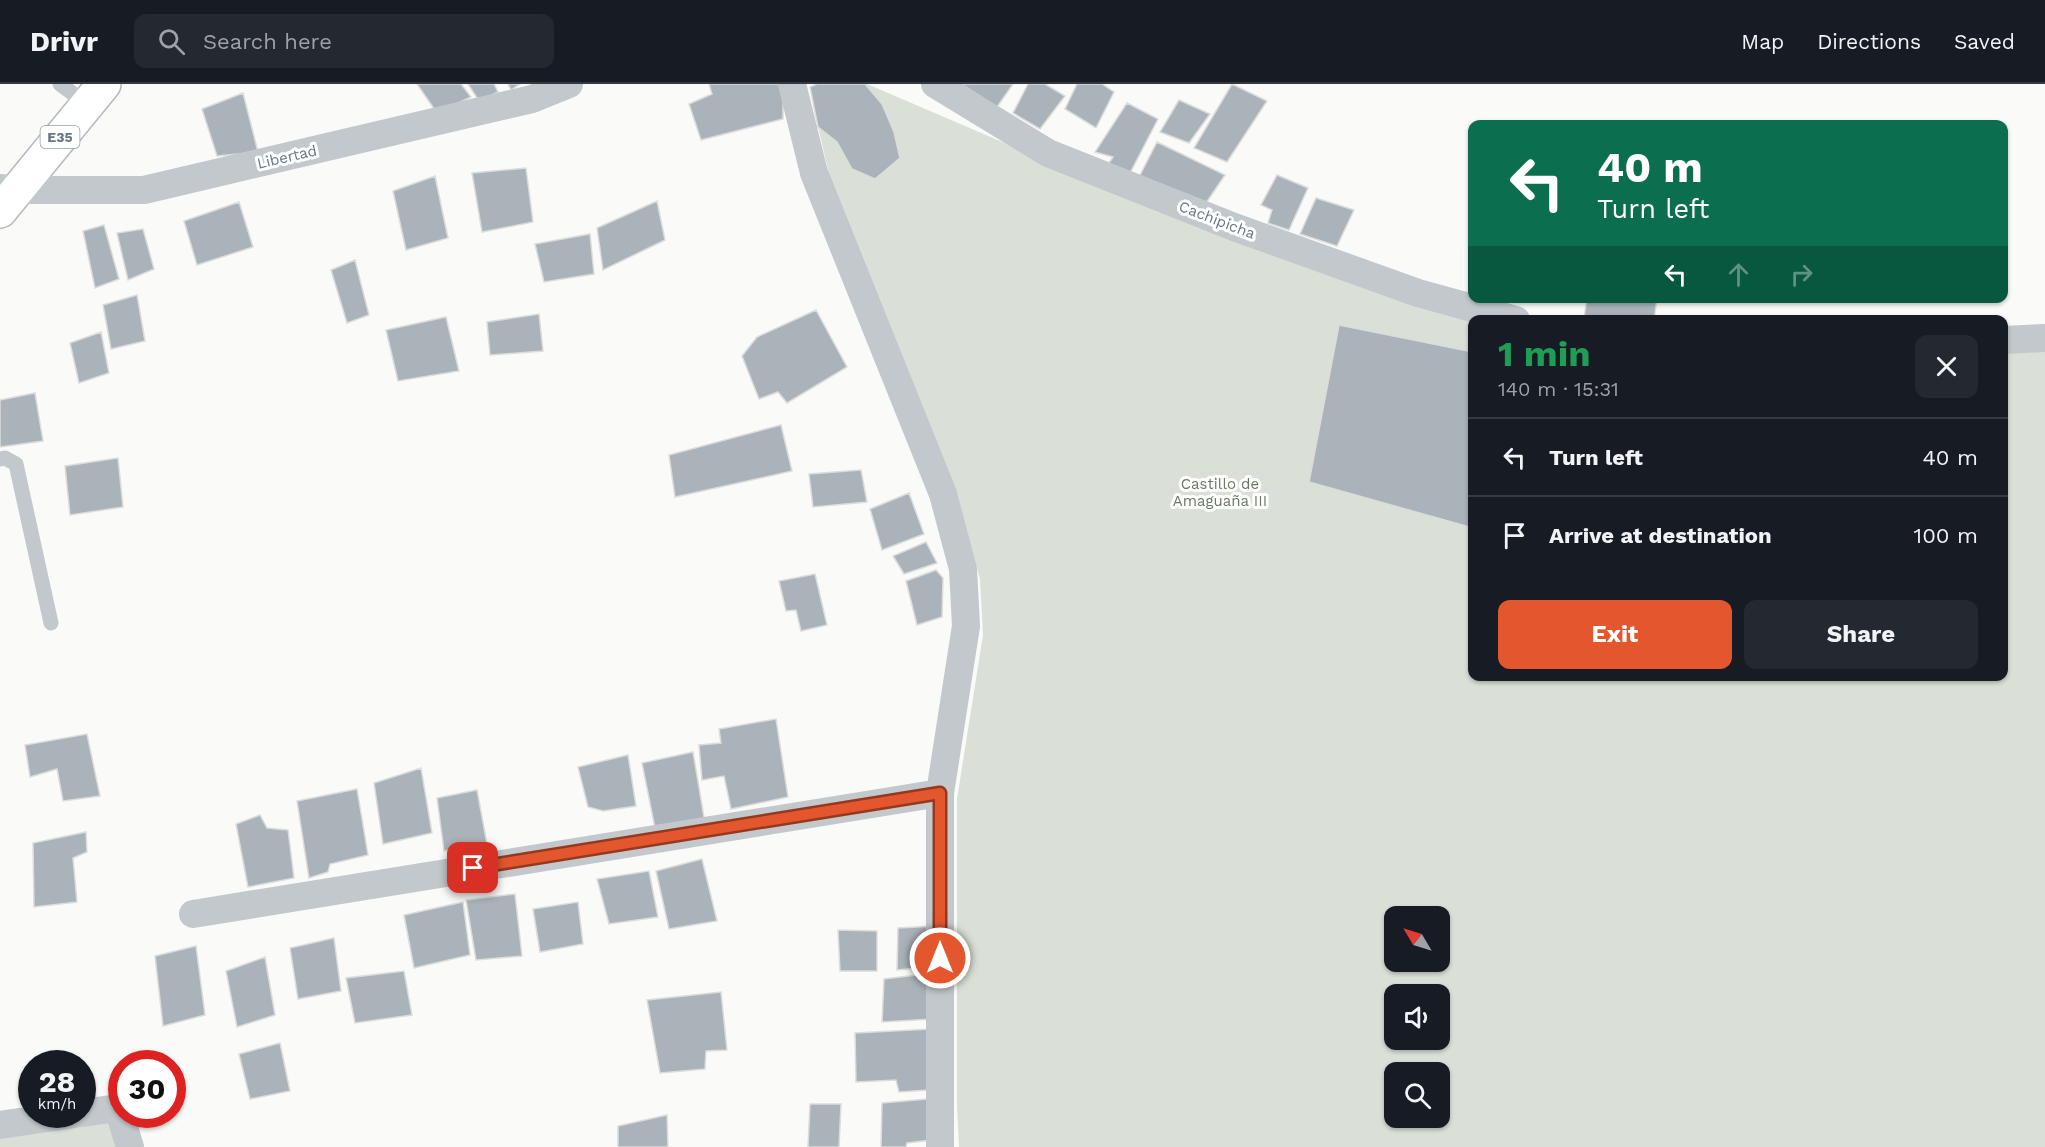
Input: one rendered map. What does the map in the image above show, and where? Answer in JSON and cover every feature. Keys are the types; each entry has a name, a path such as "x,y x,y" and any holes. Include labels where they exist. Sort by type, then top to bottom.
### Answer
{"highway":[{"name":"E35","path":"5,196 95,94"}],"street":[{"name":"Libertad","path":"5,196 144,190 532,99 569,84"},
{"path":"792,84 814,173 943,494 963,569 966,626 940,793 940,1147"},
{"name":"Cachipicha","path":"935,84 1048,153 1233,228 1418,293 1498,315"},
{"path":"2008,340 2045,338"},
{"path":"193,914 940,793"},
{"path":"96,1111 118,1108 130,1147"},
{"path":"0,1125 18,1122"}],"lane":[{"path":"60,84 95,94"},
{"path":"0,459 5,458 16,464 51,622"}],"green space":[{"name":"Castillo de Amaguaña III","path":"859,84 867,84 1063,168 1468,318 1468,681 2008,681 2008,348 2045,348 2045,1147 959,1147 957,799 983,635 980,579 960,505 832,188 813,104"},
{"path":"108,1103 108,1128 125,1128 131,1147 0,1147 0,1122 18,1119 18,1128 96,1128 96,1105"}],"building":[{"path":"417,84 461,84 471,97 437,113"},
{"path":"468,84 494,84 498,92 479,101"},
{"path":"508,84 520,84 511,90"},
{"path":"709,84 783,84 783,119 701,140 689,104 712,94"},
{"path":"817,84 865,84 882,104 894,132 900,158 875,179 852,169 837,142 818,127 810,87"},
{"path":"961,84 1013,84 997,107"},
{"path":"1028,84 1045,84 1065,96 1040,129 1013,113"},
{"path":"1077,84 1102,84 1114,92 1096,128 1065,109"},
{"path":"1232,84 1267,101 1227,162 1194,148"},
{"path":"243,93 258,152 217,156 202,109"},
{"path":"1179,100 1210,114 1189,143 1160,132"},
{"path":"1127,103 1158,119 1129,175 1107,166 1113,157 1095,152"},
{"path":"1157,142 1225,175 1206,203 1138,179"},
{"path":"526,168 533,222 482,232 472,173"},
{"path":"1277,175 1308,188 1289,230 1268,223 1272,210 1261,205"},
{"path":"435,176 448,238 406,250 393,191"},
{"path":"1316,198 1354,210 1337,246 1300,234"},
{"path":"657,201 665,240 603,270 597,228"},
{"path":"239,202 253,247 197,265 184,221"},
{"path":"104,225 119,279 95,288 83,231"},
{"path":"143,229 154,269 128,280 117,233"},
{"path":"590,234 594,274 544,282 535,244"},
{"path":"355,260 369,315 347,323 331,270"},
{"path":"137,295 145,341 111,349 103,305"},
{"path":"1586,303 1656,303 1655,315 1584,315"},
{"path":"816,310 847,367 787,403 778,392 759,399 742,356 757,337"},
{"path":"539,314 543,351 490,355 487,322"},
{"path":"446,317 459,371 398,381 386,330"},
{"path":"1339,325 1468,351 1468,527 1309,482"},
{"path":"101,332 109,373 79,383 70,343"},
{"path":"35,393 43,441 0,447 0,400"},
{"path":"781,425 792,471 675,497 669,455"},
{"path":"118,458 123,507 70,515 65,466"},
{"path":"861,470 867,502 813,507 809,474"},
{"path":"909,493 924,534 882,550 870,509"},
{"path":"926,542 937,563 904,574 893,556"},
{"path":"936,570 943,578 942,617 917,625 906,581"},
{"path":"815,574 827,625 801,631 796,610 786,611 779,581"},
{"path":"776,719 788,797 731,809 724,776 702,780 699,745 721,743 719,729"},
{"path":"87,734 100,796 63,801 57,769 30,777 25,745"},
{"path":"693,752 705,823 656,833 642,763"},
{"path":"628,755 636,806 603,811 588,807 578,767"},
{"path":"421,768 432,833 383,844 374,783"},
{"path":"357,789 368,855 330,864 328,872 309,878 297,801"},
{"path":"477,790 487,844 444,851 437,798"},
{"path":"260,815 267,828 288,830 294,878 248,887 236,824"},
{"path":"86,832 87,852 73,858 77,902 34,907 33,843"},
{"path":"702,859 717,921 669,929 656,871"},
{"path":"649,871 658,917 609,924 597,879"},
{"path":"515,894 522,956 476,960 466,900"},
{"path":"463,902 470,955 414,968 404,915"},
{"path":"578,902 583,944 540,952 533,909"},
{"path":"937,926 938,966 897,970 898,928"},
{"path":"838,930 877,931 877,971 840,971"},
{"path":"334,938 341,991 298,999 290,948"},
{"path":"196,946 205,1015 163,1026 155,956"},
{"path":"265,957 275,1015 237,1027 226,971"},
{"path":"404,971 412,1015 355,1023 346,978"},
{"path":"933,973 933,1019 882,1022 884,979"},
{"path":"721,992 727,1050 706,1051 705,1069 660,1073 647,1000"},
{"path":"931,1029 928,1090 899,1092 896,1080 856,1082 855,1033"},
{"path":"280,1043 290,1091 250,1099 239,1054"},
{"path":"928,1099 931,1140 907,1143 906,1147 881,1147 882,1103"},
{"path":"810,1104 841,1104 839,1147 808,1147"},
{"path":"667,1115 668,1147 618,1147 618,1126"}],"route":[{"path":"473,868 940,793 940,958"}]}
